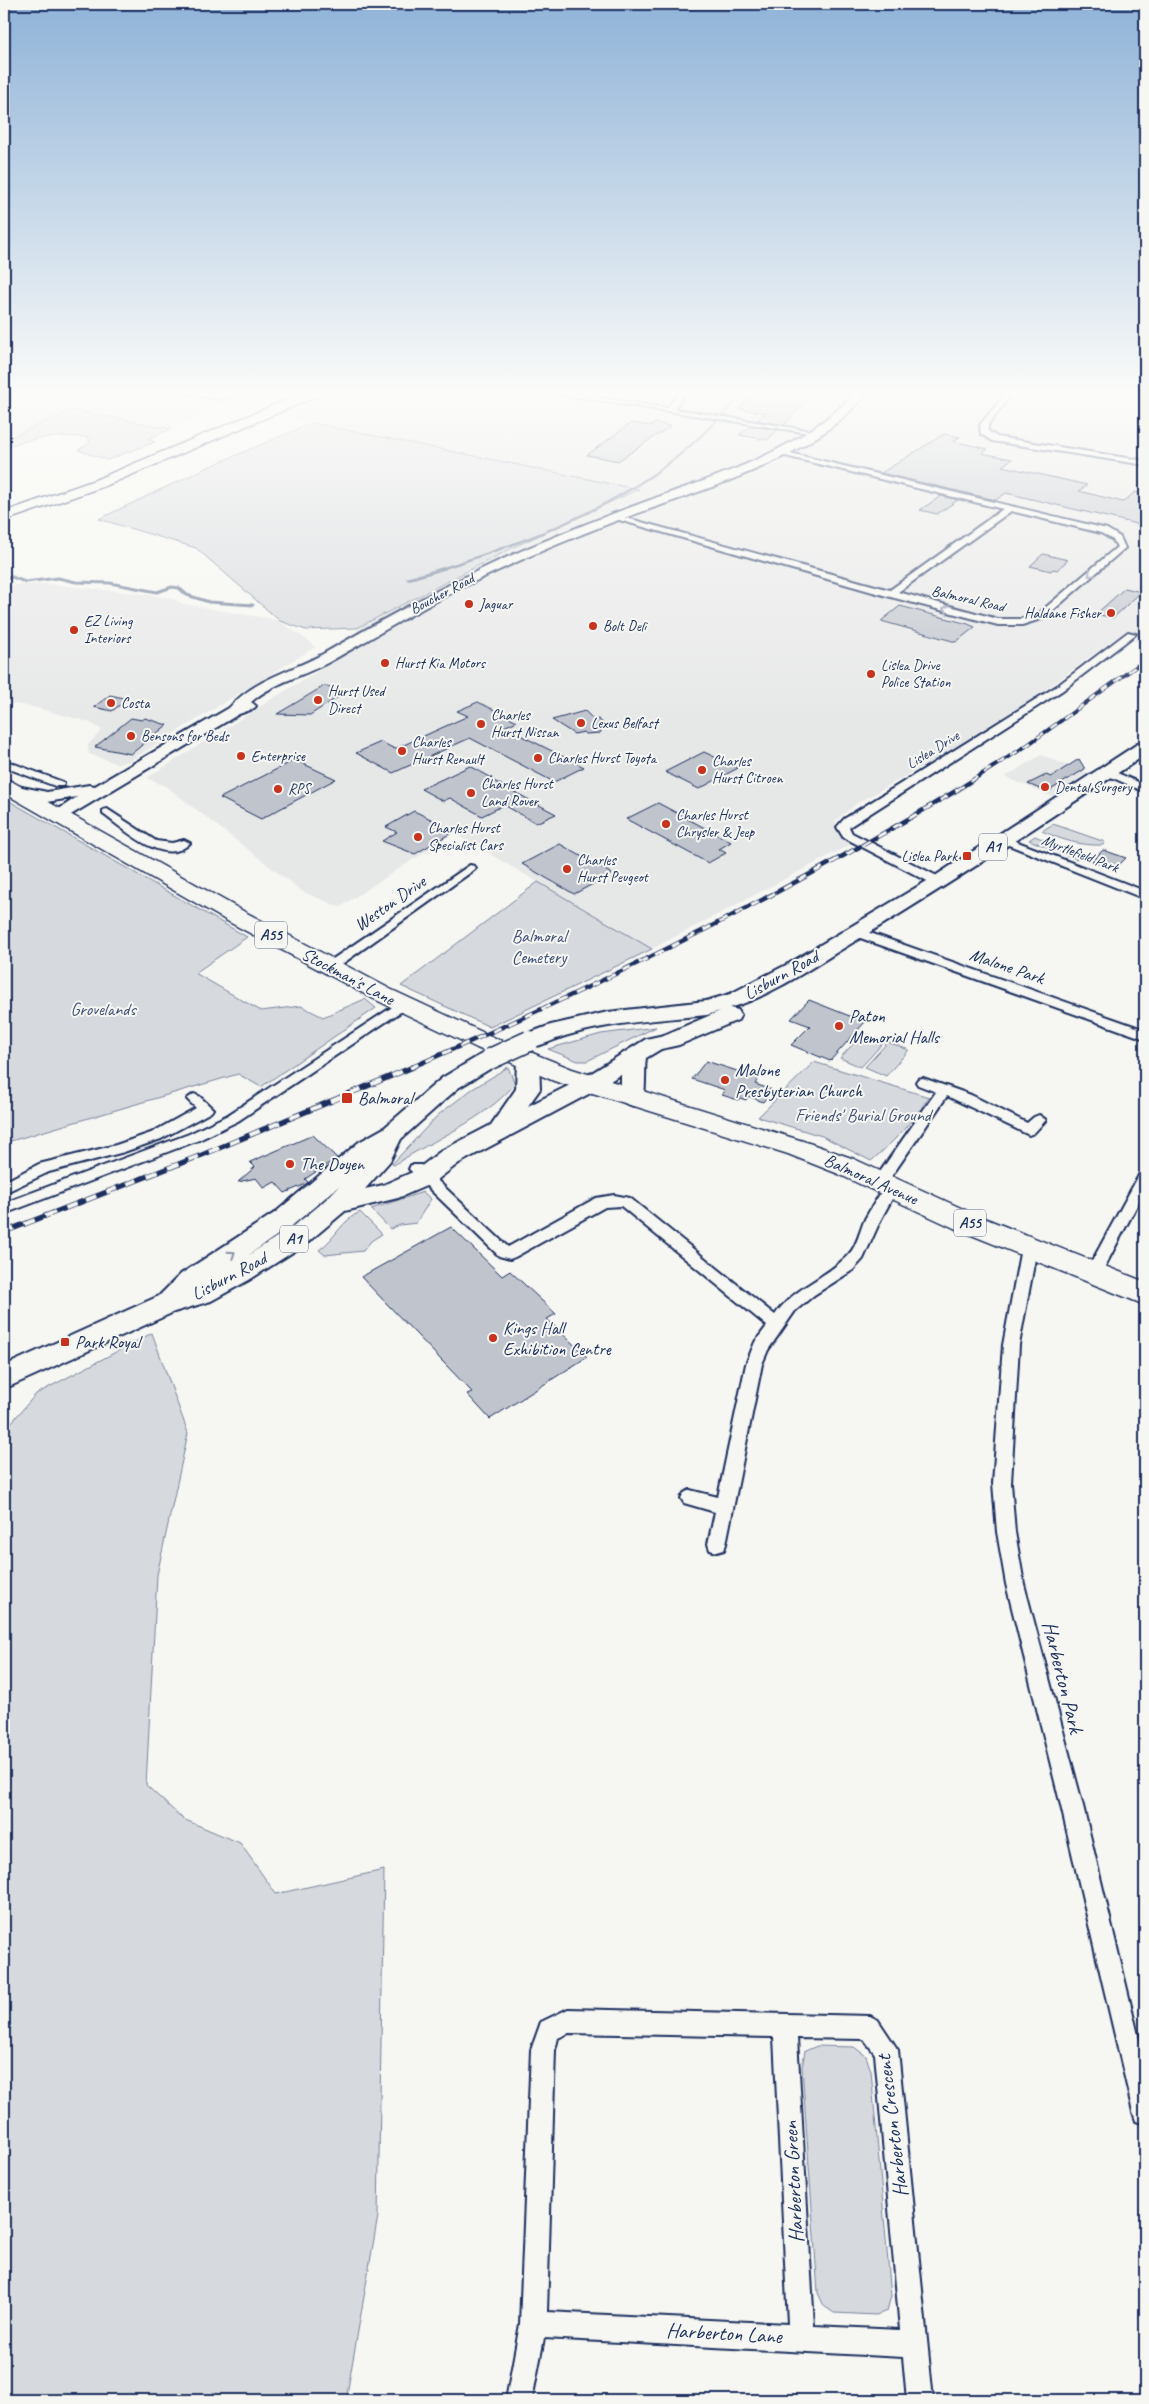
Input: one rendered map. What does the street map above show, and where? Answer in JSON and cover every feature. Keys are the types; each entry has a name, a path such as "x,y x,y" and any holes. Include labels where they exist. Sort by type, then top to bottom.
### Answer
{"highway":[{"path":"4,509 19,504"},
{"path":"4,517 35,504"},
{"path":"4,525 57,504"},
{"name":"Stockman's Lane","path":"8,787 237,917 403,1004 528,1050 590,1084"},
{"name":"Balmoral Avenue","path":"590,1084 797,1148 845,1166 1029,1248 1145,1294"}],"main road":[{"name":"Lisburn Road","path":"166,1304 190,1281 285,1218 368,1148 392,1134 450,1083 490,1059 528,1050 559,1030 608,1019 707,1008 738,999 797,968 939,882 1145,747"},
{"name":"A1","path":"654,1044 671,1040 758,1002 792,981 797,968"},
{"name":"A1","path":"285,1218 300,1217 335,1190 345,1196 390,1179 420,1173 590,1084 654,1044 666,1031 707,1008"},
{"path":"499,1131 528,1089 528,1050"},
{"path":"633,1098 632,1074 635,1056"},
{"name":"Lisburn Road","path":"4,1378 166,1304 202,1294 240,1273 298,1236 345,1196 381,1155 392,1134"}],"street":[{"name":"Boucher Road","path":"54,813 113,782 234,711 241,701 273,681 320,661 464,581 539,548 653,504"},
{"name":"Balmoral Road","path":"616,518 985,620 1022,622 1048,612 1121,548 1117,539 1104,531 993,504"},
{"path":"890,594 1009,508"},
{"name":"Lislea Drive","path":"939,882 847,835 843,827 848,821 1060,688 1132,634"},
{"path":"4,763 59,784"},
{"path":"81,828 81,813 139,767"},
{"path":"1108,772 1145,789"},
{"name":"Boucher Road","path":"54,813 91,790 113,782"},
{"path":"8,787 47,796 91,790"},
{"path":"107,812 123,821 139,837 158,847 177,847 184,843"},
{"path":"116,848 139,837"},
{"name":"Myrtlefield Park","path":"1005,840 1145,895"},
{"name":"Weston Drive","path":"331,966 470,868"},
{"name":"Malone Park","path":"856,932 1145,1035"},
{"path":"4,1208 194,1137 233,1118 403,1004"},
{"path":"923,1082 966,1098 1029,1130 1039,1120"},
{"path":"717,1544 754,1364 761,1347 775,1324 789,1308 808,1291 847,1266 858,1255 886,1185 944,1090"},
{"path":"4,1188 44,1168 119,1149 156,1136 206,1110 194,1099"},
{"path":"44,1168 55,1189"},
{"path":"420,1173 504,1252 510,1253 601,1202 614,1200 625,1202 775,1324"},
{"path":"1094,1274 1145,1177"},
{"name":"Harberton Park","path":"1029,1248 1011,1345 1002,1483 1006,1532 1015,1584 1072,1806 1145,2112"},
{"path":"690,1498 724,1506"},
{"name":"Harberton Crescent","path":"533,2324 543,2050 549,2030 568,2021 870,2028 886,2050 920,2400"},
{"name":"Harberton Green","path":"785,2027 802,2337"},
{"path":"519,2400 533,2324"},
{"name":"Harberton Lane","path":"533,2324 915,2344"}],"shaded area":[{"path":"607,504 1145,504 1145,645 1133,640 1140,634 1126,630 1045,690 956,747 856,804 835,821 840,833 853,843 652,949 454,833 340,907 303,892 167,787 147,778 355,649 357,628 514,547"},
{"path":"47,584 145,594 174,599 183,604 277,620 315,647 129,761 118,764 89,754 88,745 102,730 89,722 29,706 4,703 4,585"},
{"path":"1041,755 1087,773 1053,797 1005,777"}],"green space":[{"path":"130,504 606,504 514,547 357,628 306,630 280,621 196,548 99,519"},
{"name":"Grovelands","path":"4,798 247,937 195,973 261,1011 301,1006 323,1017 365,999 376,1008 261,1087 238,1074 4,1143"},
{"path":"1053,824 1105,842 1103,845 1079,843 1064,840 1042,831"},
{"path":"1035,836 1077,854 1077,859 1029,840"},
{"name":"Balmoral Cemetery","path":"538,882 652,949 490,1027 401,986"},
{"path":"656,1027 587,1061 578,1061 548,1049 601,1034"},
{"path":"863,1033 884,1042 861,1067 840,1058"},
{"path":"888,1042 909,1050 886,1076 865,1067"},
{"name":"Friends' Burial Ground","path":"814,1062 929,1097 902,1131 871,1161 822,1136 758,1117"},
{"path":"508,1067 515,1084 488,1109 458,1129 394,1165 392,1164 438,1115 471,1090"},
{"path":"423,1192 431,1199 416,1223 400,1225 390,1229 371,1209"},
{"path":"360,1212 382,1234 371,1241 363,1251 325,1255 319,1250 330,1241 348,1220"},
{"path":"152,1333 188,1433 157,1575 146,1785 183,1819 240,1843 276,1894 384,1870 378,2216 346,2400 4,2400 4,1431 36,1394"},
{"path":"817,2046 854,2047 866,2056 871,2071 891,2296 887,2311 876,2315 834,2313 824,2306 818,2293 802,2067 805,2051"}],"building":[{"path":"929,504 952,504 937,514 920,510"},
{"path":"1053,504 1145,504 1145,526"},
{"path":"1043,554 1068,560 1057,570 1053,569 1051,571 1030,566"},
{"path":"1125,588 1141,592 1113,618 1096,614"},
{"path":"900,606 975,627 956,642 881,621"},
{"name":"Hurst Used Direct","path":"324,686 346,692 310,715 277,714"},
{"name":"Costa","path":"110,695 128,699 112,711 94,707"},
{"path":"478,702 517,721 504,727 584,767 554,782 470,738 393,773 356,753 381,742 395,749 468,716 457,711"},
{"name":"Lexus Belfast","path":"585,711 594,720 598,719 604,724 600,733 586,734 584,732 574,734 552,720"},
{"name":"Bensons for Beds","path":"131,718 142,720 145,718 167,725 131,754 95,747"},
{"name":"Charles Hurst Citroen","path":"704,752 738,768 699,789 665,772"},
{"path":"1079,759 1085,769 1047,792 1028,784 1046,775 1051,777"},
{"name":"RPS","path":"295,760 336,779 261,819 220,798"},
{"name":"Charles Hurst Land Rover","path":"470,766 492,778 490,779 556,814 536,823 504,805 482,816 450,798 443,801 421,789"},
{"name":"Charles Hurst Chrysler & Jeep","path":"658,803 731,842 719,849 726,853 708,863 626,819"},
{"name":"Charles Hurst Specialist Cars","path":"414,811 453,832 415,854 382,841 397,832 386,827"},
{"name":"Charles Hurst Peugeot","path":"560,844 612,874 574,894 522,864"},
{"path":"1103,850 1126,858 1117,867 1111,865 1108,867 1092,861"},
{"name":"Paton Memorial Halls","path":"809,1000 865,1022 830,1061 791,1045 810,1026 791,1019"},
{"name":"Malone Presbyterian Church","path":"706,1061 759,1078 755,1084 772,1090 763,1102 748,1096 746,1100 740,1098 738,1100 722,1095 725,1090 692,1079"},
{"name":"The Doyen","path":"313,1135 337,1158 305,1179 308,1182 306,1184 285,1193 275,1182 264,1188 256,1178 238,1182 255,1167 250,1162"},
{"name":"Kings Hall Exhibition Centre","path":"451,1227 502,1276 510,1271 556,1314 547,1319 587,1357 490,1419 467,1394 472,1392 361,1277"}],"waterway":[{"path":"441,569 532,537 562,525 604,504"},
{"path":"408,579 445,568"},
{"path":"4,579 12,577 25,582 58,578 76,582 110,583 157,592 172,587 179,588 187,595 209,602 253,605"}],"railway":[{"path":"957,790 1026,746 1145,660"},
{"path":"410,1068 551,1005 758,902 826,866 959,789"},
{"path":"4,1232 202,1155 413,1067"}],"place":[{"name":"Jaguar","path":"469,604"},
{"name":"Haldane Fisher","path":"1111,613"},
{"name":"Bolt Deli","path":"593,626"},
{"name":"EZ Living Interiors","path":"74,630"},
{"name":"Hurst Kia Motors","path":"385,663"},
{"name":"Lislea Drive Police Station","path":"871,674"},
{"name":"Hurst Used Direct","path":"318,700"},
{"name":"Costa","path":"111,703"},
{"name":"Lexus Belfast","path":"581,723"},
{"name":"Charles Hurst Nissan","path":"481,724"},
{"name":"Bensons for Beds","path":"131,736"},
{"name":"Charles Hurst Renault","path":"402,751"},
{"name":"Enterprise","path":"241,756"},
{"name":"Charles Hurst Toyota","path":"538,758"},
{"name":"Charles Hurst Citroen","path":"702,770"},
{"name":"Dental Surgery","path":"1045,787"},
{"name":"RPS","path":"278,789"},
{"name":"Charles Hurst Land Rover","path":"471,793"},
{"name":"Charles Hurst Chrysler & Jeep","path":"666,824"},
{"name":"Charles Hurst Specialist Cars","path":"418,837"},
{"name":"Lislea Park","path":"967,856"},
{"name":"Charles Hurst Peugeot","path":"567,869"},
{"name":"Paton Memorial Halls","path":"839,1026"},
{"name":"Malone Presbyterian Church","path":"725,1080"},
{"name":"Balmoral","path":"347,1098"},
{"name":"The Doyen","path":"290,1164"},
{"name":"Kings Hall Exhibition Centre","path":"493,1338"},
{"name":"Park Royal","path":"65,1342"}]}
